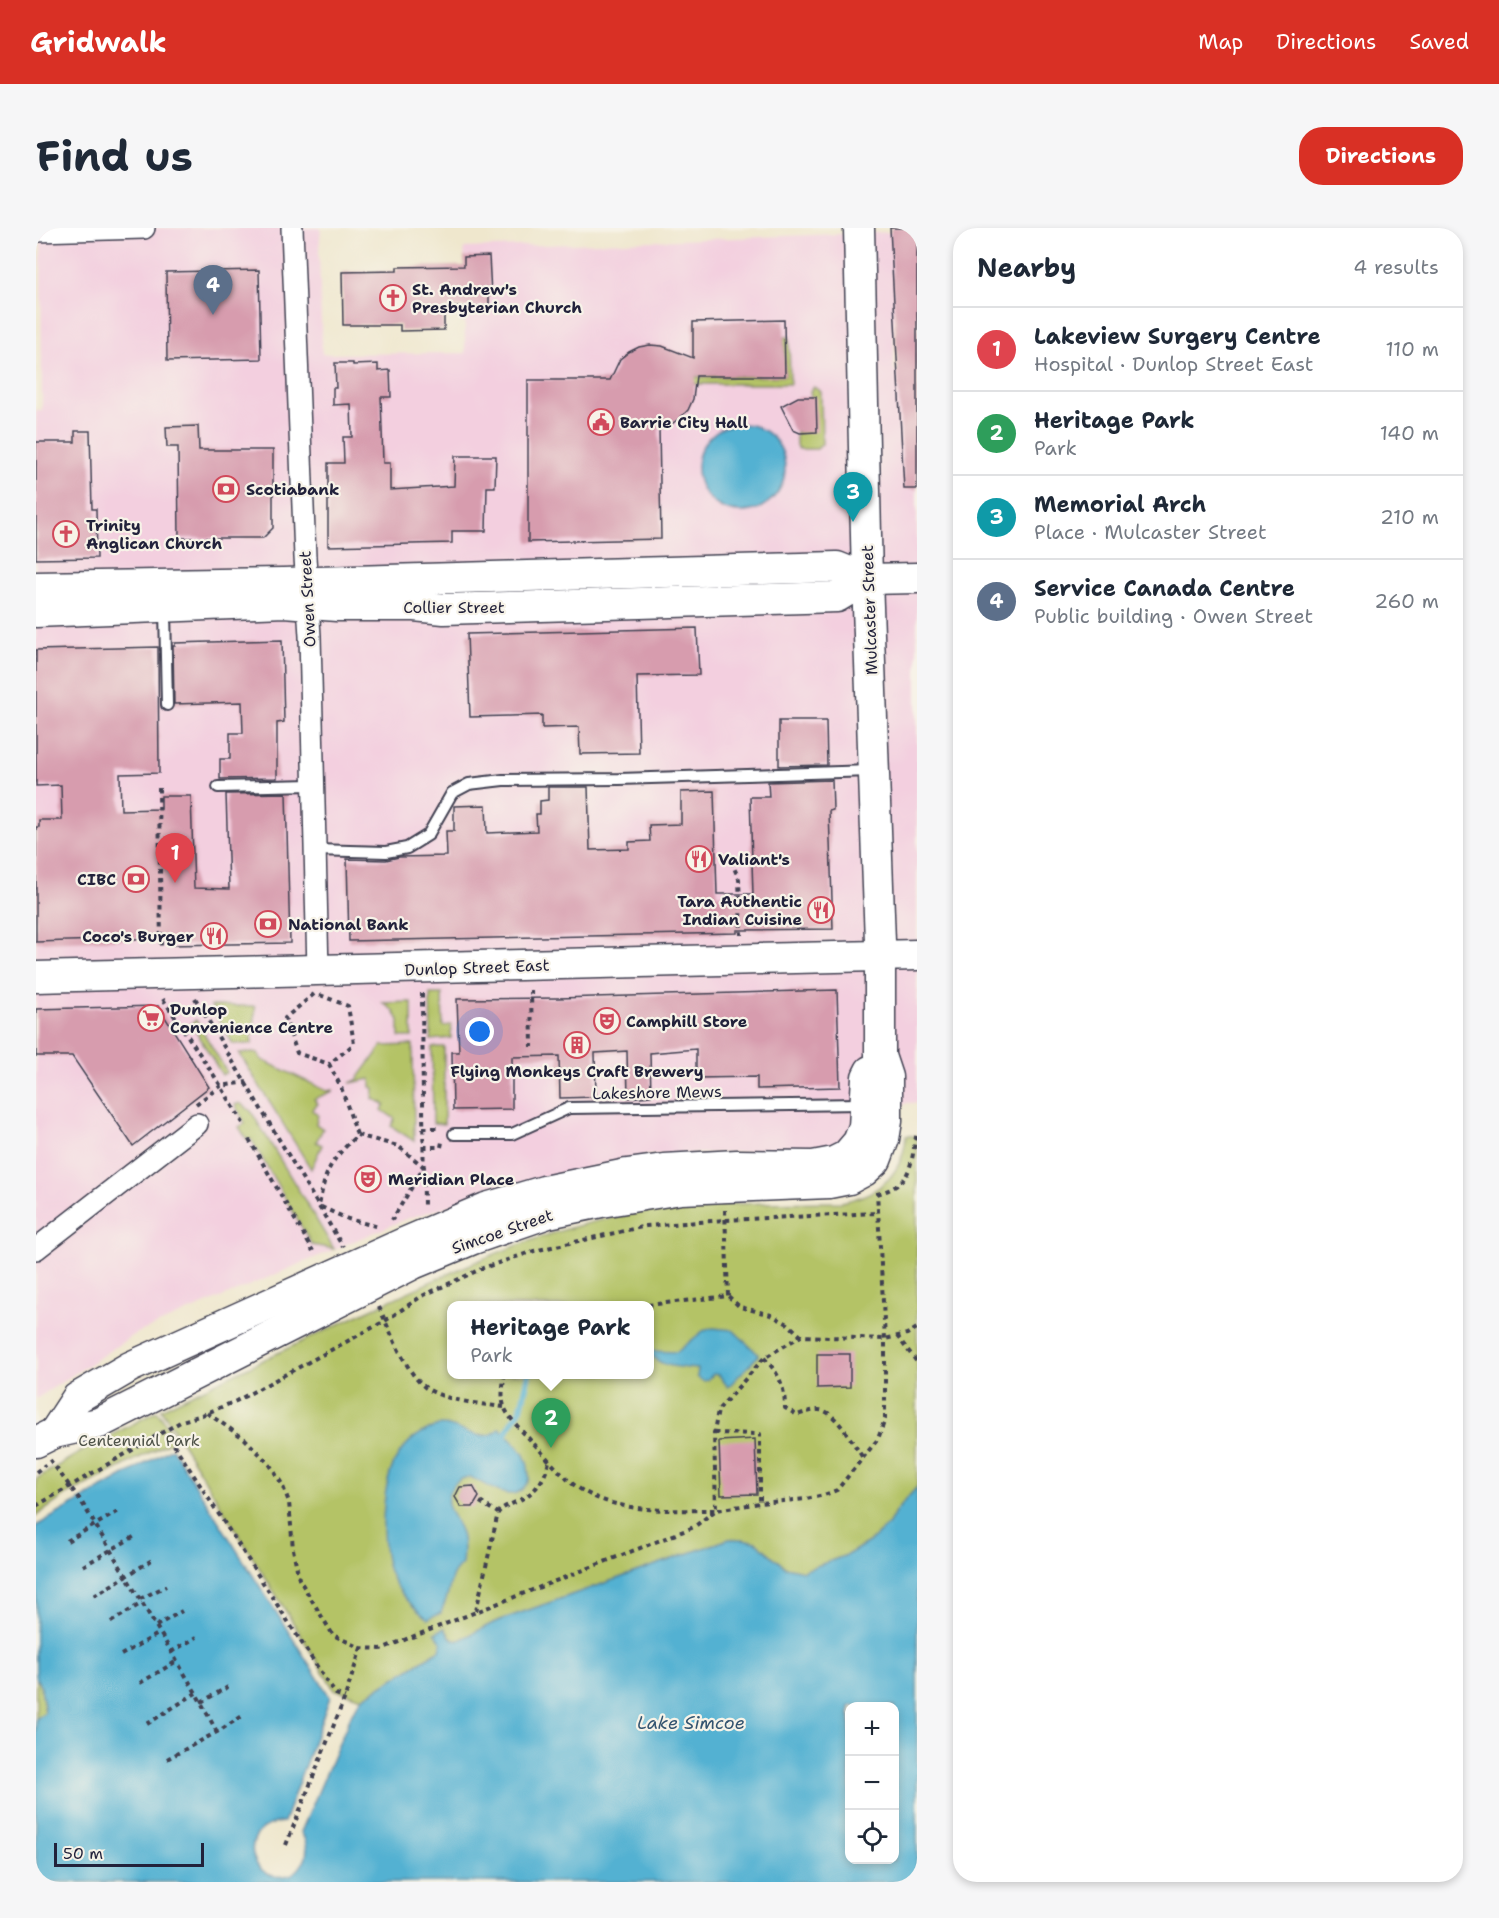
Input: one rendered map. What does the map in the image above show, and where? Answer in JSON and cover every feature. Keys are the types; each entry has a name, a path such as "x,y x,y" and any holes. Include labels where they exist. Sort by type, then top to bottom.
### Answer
{"main road":[{"name":"Mulcaster Street","path":"858,228 880,956"},
{"name":"Collier Street","path":"36,587 308,593 837,567 867,579 917,578"},
{"name":"Collier Street","path":"36,612 284,603 308,593"},
{"name":"Dunlop Street East","path":"36,977 917,955"},
{"name":"Simcoe Street","path":"41,1438 99,1423 413,1264 473,1239 548,1214 601,1202 681,1189 829,1183 849,1179 864,1171 876,1160 884,1139 886,1120 887,1077 880,1056 880,956"},
{"name":"Simcoe Street","path":"41,1438 77,1398 130,1367 443,1225 486,1208 544,1191 664,1169 737,1165 813,1166 834,1162 846,1156 858,1142 864,1126 867,1077 880,1056"}],"street":[{"path":"36,231 144,228"},
{"name":"Owen Street","path":"292,228 308,593 318,970"},
{"path":"36,1249 197,1124"}],"lane":[{"path":"165,608 167,705"},
{"path":"315,850 386,852 407,848 428,835 452,793 469,784 503,780 619,779 874,771"},
{"path":"218,787 313,785"},
{"name":"Lakeshore Mews","path":"454,1134 512,1134 569,1108 866,1104"}],"path":[{"path":"159,788 161,949"},
{"path":"731,861 739,879 741,935"},
{"path":"531,990 532,1047"},
{"path":"329,1064 354,1044 348,1006 315,993 285,1018 297,1053 329,1064 341,1087 357,1136"},
{"path":"422,993 425,1217"},
{"path":"194,997 247,1082 345,1251"},
{"path":"163,998 243,1123"},
{"path":"197,1124 193,1106 221,1086 247,1082"},
{"path":"423,1128 442,1128 444,1134 441,1147 423,1147"},
{"path":"319,1206 325,1174 336,1156 357,1136"},
{"path":"357,1136 398,1146 424,1167"},
{"path":"248,1142 250,1141 313,1251"},
{"path":"504,1379 504,1407 522,1431 568,1480 592,1495 618,1505 650,1509 716,1510 806,1498 837,1490 878,1439 885,1419 885,1339 876,1213 876,1160"},
{"path":"319,1206 348,1219 387,1230 424,1167"},
{"path":"725,1209 728,1296 740,1307 771,1315 788,1324 801,1336"},
{"path":"36,1506 182,1421 236,1401 385,1321 422,1296 473,1273 534,1251 646,1226 876,1213"},
{"path":"654,1303 728,1296"},
{"path":"377,1304 413,1375 427,1388 475,1403 504,1407"},
{"path":"716,1510 714,1434 718,1410 764,1358 801,1336 885,1339 907,1334 917,1328"},
{"path":"897,1336 917,1362"},
{"path":"764,1358 776,1370 785,1392 785,1408 796,1415 810,1411 824,1411 835,1419 863,1458"},
{"path":"207,1413 245,1439 270,1465 282,1484 289,1502 299,1578 333,1635 361,1648 381,1648 693,1527 716,1510"},
{"path":"714,1434 760,1434 760,1503"},
{"path":"169,1437 329,1685 336,1694 345,1697"},
{"path":"41,1438 111,1550 217,1732"},
{"path":"476,1611 498,1514 502,1508 536,1490 545,1477 550,1460"},
{"path":"480,1502 498,1514"},
{"path":"67,1541 122,1510"},
{"path":"83,1566 137,1535"},
{"path":"94,1596 152,1560"},
{"path":"111,1622 166,1586"},
{"path":"156,1626 182,1611"},
{"path":"121,1654 160,1633"},
{"path":"171,1652 197,1637"},
{"path":"286,1845 345,1697 361,1648"},
{"path":"140,1683 177,1661"},
{"path":"201,1702 228,1687"},
{"path":"147,1724 196,1693"},
{"path":"167,1759 243,1715"}],"shaded area":[{"path":"41,228 321,228 319,251 322,354 465,353 464,248 894,232 894,371 917,371 917,1103 907,1103 840,1149 648,1155 527,1182 406,1219 135,1334 36,1399 36,410 42,410"}],"green space":[{"path":"784,337 789,337 790,384 694,384 693,377 785,376"},
{"path":"814,387 821,392 822,444 817,449 799,449 796,446 796,431 800,433 816,397 811,397 810,391"},
{"path":"430,994 442,994 443,1026 451,1025 451,1038 431,1040"},
{"path":"412,1002 412,1037 399,1037 399,1020 393,1010 383,1003"},
{"path":"211,1006 255,1006 252,1044 233,1044"},
{"path":"196,1020 227,1072 222,1075 191,1023"},
{"path":"413,1045 414,1141 391,1126 395,1119 382,1110 385,1104 373,1099 374,1088 371,1087 371,1079 350,1083 357,1080 382,1046"},
{"path":"432,1047 444,1047 444,1124 433,1123"},
{"path":"239,1053 258,1053 262,1060 327,1091 333,1090 314,1099 318,1104 312,1110 318,1115 316,1124 323,1129 316,1142 322,1145 311,1169"},
{"path":"240,1103 251,1111 334,1249 312,1245 251,1139 247,1140 239,1127 245,1123 235,1105"},
{"path":"906,1136 917,1136 917,1487 896,1511 889,1524 869,1542 847,1555 803,1571 785,1567 756,1542 729,1539 495,1622 458,1641 451,1638 445,1628 440,1650 362,1698 334,1689 161,1409 435,1280 521,1244 581,1225 668,1209 754,1203 841,1202 877,1189 894,1173 900,1162"},
{"name":"Centennial Park","path":"157,1411 176,1439 68,1494 36,1516 36,1479"},
{"path":"36,1678 41,1687 45,1712 36,1719"}],"water":[{"path":"741,424 758,428 772,437 781,451 785,468 781,485 772,499 758,508 741,512 724,508 710,499 701,485 697,468 701,451 710,437 724,428"},
{"path":"713,1328 733,1330 759,1355 728,1387 719,1375 713,1374 708,1380 703,1381 697,1377 698,1369 663,1364 654,1358 654,1351 677,1352 703,1331"},
{"path":"441,1425 486,1436 500,1428 524,1455 529,1479 517,1493 509,1494 502,1493 470,1477 461,1479 453,1486 449,1493 448,1505 462,1538 462,1564 453,1575 441,1613 428,1619 406,1599 390,1574 384,1542 384,1507 389,1476 402,1450 425,1431"},
{"name":"Lake Simcoe","path":"172,1448 330,1697 284,1822 269,1825 253,1842 256,1862 262,1871 272,1876 291,1875 305,1859 305,1840 301,1832 352,1713 362,1698 440,1650 442,1643 435,1633 444,1628 451,1638 458,1641 495,1622 729,1539 756,1542 785,1567 803,1571 847,1555 869,1542 889,1524 896,1511 917,1487 917,1882 36,1882 36,1719 45,1712 41,1687 36,1678 36,1526"}],"building":[{"path":"890,228 917,228 917,489 904,489"},
{"name":"St. Andrew's Presbyterian Church","path":"489,256 491,294 489,295 489,306 444,308 444,330 400,331 400,325 343,325 342,272 397,271 397,267 464,266 464,257"},
{"path":"259,270 261,359 167,361 166,272"},
{"name":"Barrie City Hall","path":"784,320 785,376 696,376 693,399 688,410 670,425 659,428 661,539 528,542 528,380 610,380 620,359 639,347 650,345 662,346 693,358 693,322"},
{"path":"335,363 378,364 378,371 390,370 391,397 381,397 383,463 390,463 390,490 454,486 455,456 496,456 495,487 487,487 486,531 452,531 452,543 328,546 328,463 344,463 343,437 352,437 351,404 333,405 333,388 336,388"},
{"path":"798,397 816,397 817,432 800,433 793,430 781,406"},
{"name":"Scotiabank","path":"198,426 199,450 273,450 273,528 263,538 179,538 178,447 167,447 166,427"},
{"path":"75,431 90,431 92,509 96,509 97,558 36,559 36,442 75,442"},
{"path":"697,628 699,675 637,676 639,753 580,754 579,727 542,728 542,715 470,717 467,634"},
{"path":"282,640 284,722 277,723 277,778 220,779 220,759 230,759 230,733 243,733 242,702 174,704 173,646 175,643"},
{"path":"158,647 159,773 120,774 121,810 161,809 161,796 191,796 194,888 229,889 226,794 286,793 290,943 168,945 168,938 36,942 36,827 39,827 39,820 62,820 61,785 36,786 36,650"},
{"path":"779,721 826,721 827,765 779,766"},
{"path":"832,780 833,810 829,811 833,929 349,941 347,859 386,860 399,857 447,856 446,831 454,831 454,806 486,805 487,833 537,831 536,814 540,814 540,801 548,800 548,787 588,787 590,850 629,849 629,842 650,841 649,825 681,824 681,792 714,791 717,894 753,894 750,797 769,797 768,782"},
{"path":"837,990 840,1087 757,1089 757,1077 696,1078 696,1049 650,1053 651,1096 628,1098 627,1051 595,1053 596,1097 560,1098 559,1056 512,1057 512,1109 453,1110 452,1052 459,1052 457,999"},
{"path":"158,1006 209,1087 133,1146 72,1056 36,1056 36,1009"},
{"path":"817,1354 850,1354 850,1387 817,1388"},
{"path":"755,1439 757,1494 721,1495 719,1441"},
{"path":"473,1486 479,1497 473,1507 461,1507 455,1497 460,1487"}],"waterway":[{"path":"505,1434 521,1408 528,1379"}],"place":[{"name":"St. Andrew's Presbyterian Church","path":"393,298"},
{"name":"Service Canada Centre","path":"213,315"},
{"name":"Barrie City Hall","path":"601,422"},
{"name":"Scotiabank","path":"226,489"},
{"name":"Memorial Arch","path":"853,522"},
{"name":"Trinity Anglican Church","path":"66,534"},
{"name":"Valiant's","path":"699,859"},
{"name":"CIBC","path":"136,879"},
{"name":"Lakeview Surgery Centre","path":"175,883"},
{"name":"Tara Authentic Indian Cuisine","path":"821,910"},
{"name":"National Bank","path":"268,924"},
{"name":"Coco's Burger","path":"214,936"},
{"name":"Dunlop Convenience Centre","path":"151,1018"},
{"name":"Camphill Store","path":"607,1021"},
{"name":"Flying Monkeys Craft Brewery","path":"577,1045"},
{"name":"Meridian Place","path":"368,1179"},
{"name":"Heritage Park","path":"551,1448"}]}
